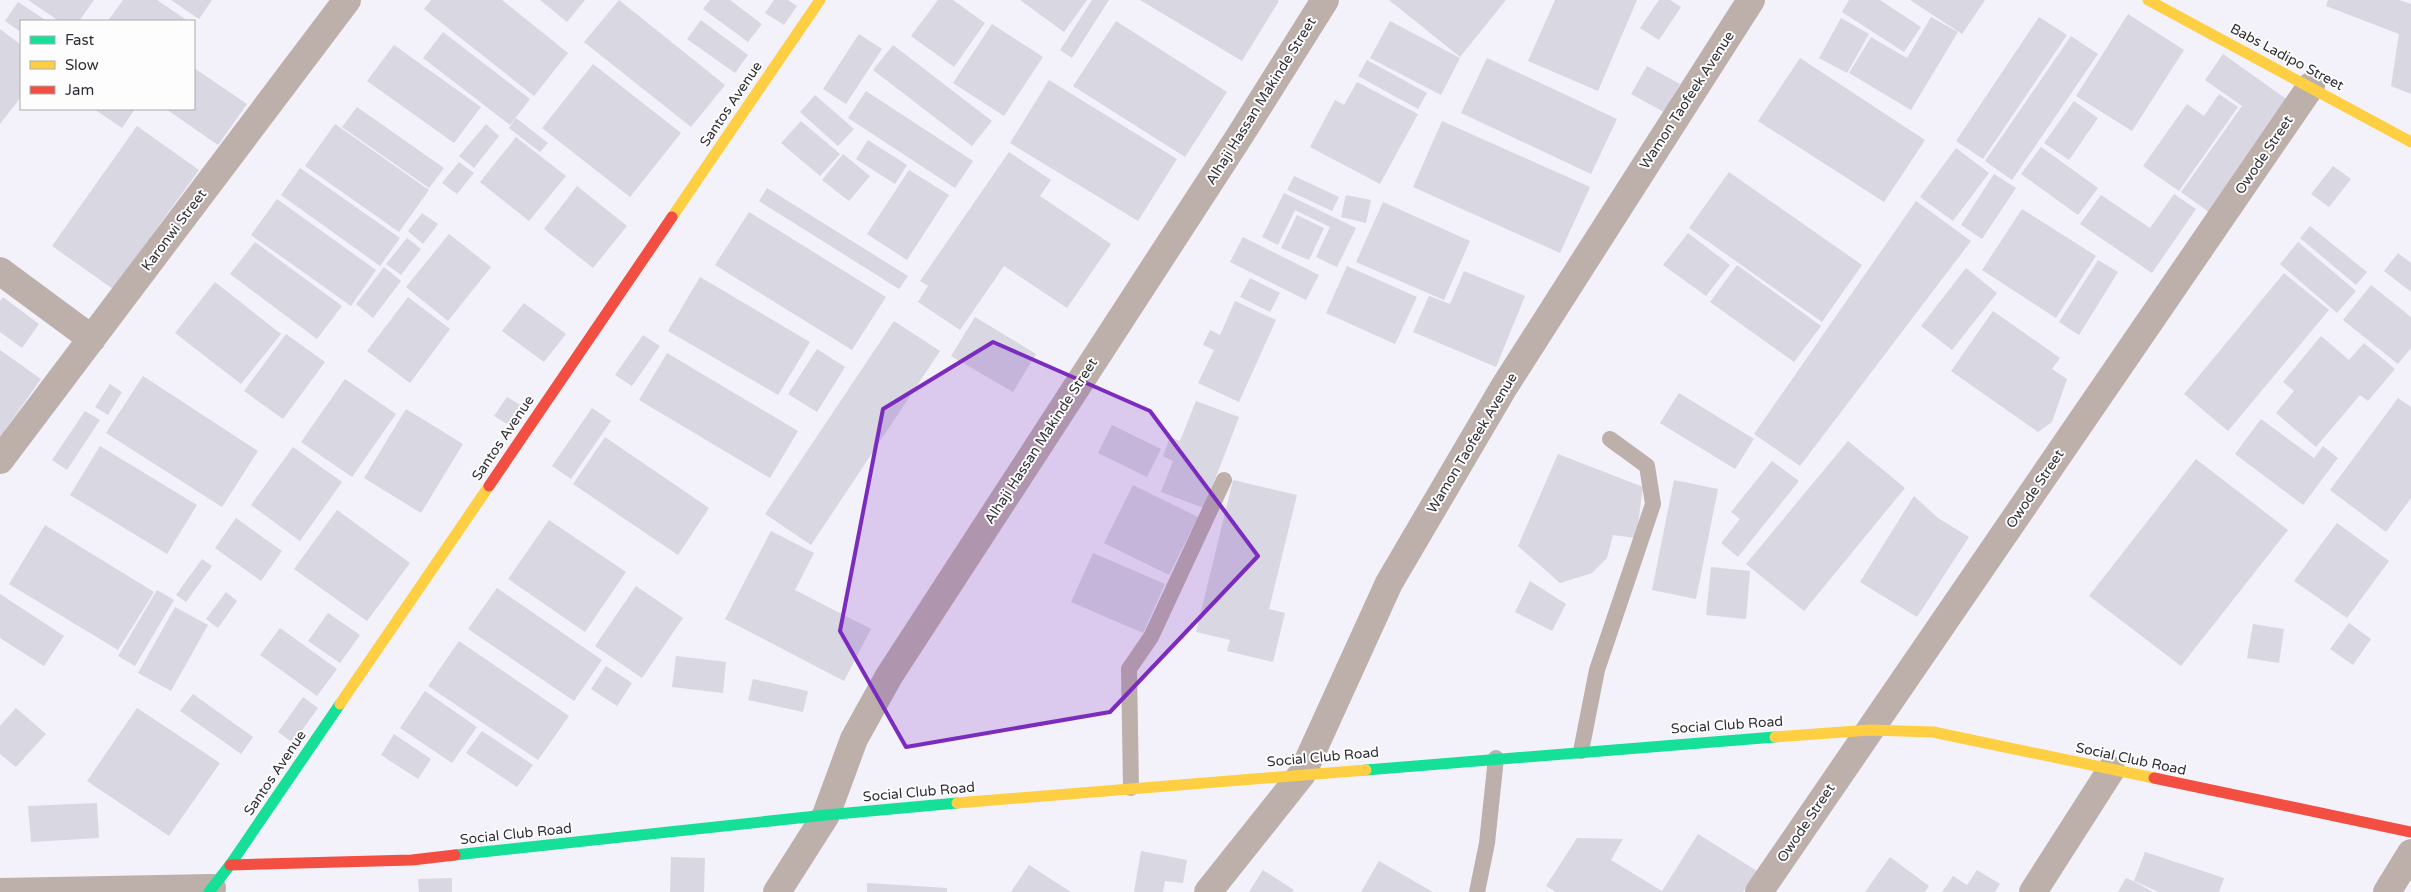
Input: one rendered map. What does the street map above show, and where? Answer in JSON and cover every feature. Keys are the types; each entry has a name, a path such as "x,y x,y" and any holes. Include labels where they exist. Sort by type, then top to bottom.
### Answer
{"street":[{"name":"Karonwi Street","path":"0,460 347,0"},
{"name":"Santos Avenue","path":"210,890 230,865 820,0"},
{"name":"Alhaji Hassan Makinde Street","path":"777,892 826,815 854,739 889,676 1325,0"},
{"name":"Wamon Taofeek Avenue","path":"1208,892 1302,774 1394,574 1504,387 1751,0"},
{"name":"Babs Ladipo Street","path":"2148,0 2311,86 2411,142"},
{"name":"Owode Street","path":"1759,892 2311,86"},
{"path":"0,270 92,339"},
{"name":"Social Club Road","path":"230,865 412,860 826,815 1581,751 1870,730 1934,732 2411,832"},
{"path":"2033,892 2111,770"},
{"path":"2387,892 2411,853"},
{"path":"0,892 210,890"}],"lane":[{"path":"1581,751 1597,670 1653,504 1648,466 1610,439"},
{"path":"1131,788 1129,669 1152,638 1224,480"},
{"path":"1477,892 1487,843 1496,758"}],"highlighted area":[{"path":"993,342 1150,411 1258,556 1110,712 906,747 840,631 883,409"}],"building":[{"path":"28,0 94,0 80,20 58,20"},
{"path":"123,0 157,0 187,20 109,20"},
{"path":"171,0 212,0 199,19"},
{"path":"431,0 502,0 568,53 534,96 424,9"},
{"path":"540,0 585,0 567,22"},
{"path":"619,0 725,85 691,127 584,42"},
{"path":"710,0 730,0 762,24 748,42 703,9"},
{"path":"774,0 788,0 797,6 784,25 765,13"},
{"path":"938,0 953,0 985,23 954,67 911,36"},
{"path":"1020,0 1087,0 1064,32"},
{"path":"1092,0 1109,0 1072,58 1060,50"},
{"path":"1140,0 1277,0 1279,1 1242,61"},
{"path":"1389,0 1506,0 1460,57"},
{"path":"1555,0 1637,0 1598,91 1528,61"},
{"path":"1659,0 1670,0 1681,7 1659,40 1640,28"},
{"path":"1849,0 1880,0 1921,27 1904,52 1842,12"},
{"path":"1910,0 1985,0 1962,34"},
{"path":"2328,0 2399,0 2411,4 2411,94 2391,86 2399,34 2326,6"},
{"path":"18,2 45,20 20,20 20,31 5,21"},
{"path":"2128,14 2184,50 2132,131 2076,96"},
{"path":"1931,17 1958,32 1911,110 1849,73 1871,37 1907,58"},
{"path":"2039,17 2067,35 1983,159 1956,141"},
{"path":"1841,18 1869,34 1847,73 1819,58"},
{"path":"701,20 748,55 735,73 687,39"},
{"path":"1116,21 1227,92 1185,157 1073,86"},
{"path":"1390,21 1460,58 1441,95 1370,58"},
{"path":"992,24 1043,57 1004,116 953,83"},
{"path":"0,29 20,44 20,98 0,124"},
{"path":"443,32 530,99 510,125 423,58"},
{"path":"859,34 882,49 846,104 823,89"},
{"path":"2071,36 2098,54 2012,180 1985,161"},
{"path":"394,45 481,107 454,143 367,81"},
{"path":"893,45 992,121 972,146 873,70"},
{"path":"2223,54 2292,103 2213,215 2181,192 2242,106 2205,80"},
{"path":"1487,58 1617,119 1591,174 1461,113"},
{"path":"1800,58 1925,140 1884,202 1758,121"},
{"path":"1367,60 1427,93 1418,109 1358,76"},
{"path":"593,64 681,133 630,197 542,128"},
{"path":"1647,66 1680,84 1664,112 1631,94"},
{"path":"195,69 247,104 218,145 167,110 195,110"},
{"path":"1049,80 1177,159 1138,221 1010,143"},
{"path":"1357,82 1418,114 1380,184 1310,147 1335,100 1344,105"},
{"path":"866,91 973,161 955,188 848,118"},
{"path":"2219,94 2238,107 2179,191 2143,166 2187,104 2204,116"},
{"path":"815,95 854,129 838,146 800,112"},
{"path":"2074,101 2098,118 2069,160 2044,143"},
{"path":"357,107 444,168 429,188 342,127"},
{"path":"95,110 134,110 122,128"},
{"path":"516,118 548,143 540,152 509,128"},
{"path":"801,121 840,154 820,176 781,143"},
{"path":"1442,121 1590,187 1560,253 1413,187"},
{"path":"335,124 429,190 399,232 305,166"},
{"path":"486,124 499,136 474,168 459,156"},
{"path":"137,126 199,170 113,289 52,246"},
{"path":"516,137 566,176 529,221 480,182"},
{"path":"868,140 907,165 895,184 856,159"},
{"path":"2041,147 2098,188 2078,215 2021,174"},
{"path":"1956,148 1989,173 1953,221 1920,197"},
{"path":"1009,152 1051,180 1040,196 1111,244 1067,308 1004,266 960,330 918,302 928,286 920,281"},
{"path":"843,154 870,176 849,201 822,180"},
{"path":"459,162 474,173 457,194 442,183"},
{"path":"2333,166 2351,179 2329,207 2311,194"},
{"path":"300,168 400,238 380,266 281,195"},
{"path":"909,170 949,195 907,260 867,234"},
{"path":"1729,172 1862,265 1822,322 1689,228"},
{"path":"1994,174 2016,188 1982,239 1961,225"},
{"path":"1294,176 1339,197 1332,211 1287,190"},
{"path":"577,186 627,226 593,268 544,229"},
{"path":"767,188 908,276 899,289 759,201"},
{"path":"1284,193 1356,228 1337,267 1316,257 1330,227 1295,210 1278,245 1262,237"},
{"path":"2174,194 2196,209 2152,273 2080,224 2101,195 2150,228"},
{"path":"1346,195 1371,200 1366,223 1341,217"},
{"path":"277,199 376,270 351,306 251,235"},
{"path":"1916,201 1971,241 1800,466 1754,434"},
{"path":"1383,202 1470,241 1444,300 1356,262"},
{"path":"2022,209 2096,256 2056,318 1982,270"},
{"path":"749,212 886,297 852,350 715,265"},
{"path":"422,213 438,224 423,244 408,231"},
{"path":"1297,215 1324,228 1309,260 1281,248"},
{"path":"2310,226 2367,272 2356,285 2300,238"},
{"path":"1688,233 1730,265 1706,296 1663,265"},
{"path":"449,234 491,267 448,321 406,287"},
{"path":"1243,237 1319,275 1306,300 1230,262"},
{"path":"407,238 421,249 401,275 386,264"},
{"path":"255,242 342,306 317,339 230,274"},
{"path":"2298,242 2356,291 2337,313 2280,264"},
{"path":"2398,253 2411,263 2411,292 2384,271"},
{"path":"2098,260 2118,272 2079,335 2059,322"},
{"path":"1737,265 1821,326 1794,362 1710,302"},
{"path":"1347,266 1417,297 1395,344 1326,313"},
{"path":"384,267 401,281 373,318 356,304"},
{"path":"1966,268 1997,293 1952,350 1921,326"},
{"path":"1464,271 1525,296 1496,367 1413,332 1429,296 1450,304"},
{"path":"2284,273 2329,310 2228,431 2184,394"},
{"path":"700,277 810,342 778,395 668,331"},
{"path":"1250,278 1280,293 1270,312 1240,297"},
{"path":"215,282 281,334 241,384 175,333"},
{"path":"2371,285 2411,317 2411,348 2398,364 2343,320"},
{"path":"3,297 39,324 22,348 0,332 0,301"},
{"path":"408,297 450,329 410,383 367,351"},
{"path":"1235,301 1276,320 1239,402 1198,383 1214,350 1203,345 1210,330 1220,335"},
{"path":"524,303 566,334 544,362 502,331"},
{"path":"1993,311 2060,358 2052,369 2067,379 2052,422 2038,432 1951,371"},
{"path":"975,317 1036,354 1013,392 951,356"},
{"path":"894,321 940,351 811,545 765,514"},
{"path":"286,334 325,362 283,419 244,391"},
{"path":"643,335 660,346 632,386 615,375"},
{"path":"2321,336 2349,360 2364,343 2395,369 2368,401 2360,395 2316,447 2276,413 2294,391 2283,382"},
{"path":"817,349 845,367 817,412 788,394"},
{"path":"0,350 41,379 0,437"},
{"path":"667,353 798,431 770,478 639,400"},
{"path":"143,376 258,451 222,507 106,433"},
{"path":"345,379 396,414 352,477 301,442"},
{"path":"110,384 122,392 108,415 95,407"},
{"path":"1679,393 1754,439 1735,469 1660,423"},
{"path":"507,397 525,408 512,427 494,416"},
{"path":"2398,398 2411,407 2411,498 2386,532 2330,490"},
{"path":"1196,401 1239,417 1204,508 1161,492 1173,461 1163,456 1170,437 1180,441"},
{"path":"592,408 611,421 571,479 552,466"},
{"path":"406,409 463,444 421,513 364,478"},
{"path":"85,411 100,420 67,470 52,460"},
{"path":"2261,419 2314,458 2323,446 2338,458 2303,505 2235,454"},
{"path":"1112,425 1161,449 1147,477 1098,453"},
{"path":"605,437 709,508 678,555 573,484"},
{"path":"1848,441 1905,488 1804,611 1746,564"},
{"path":"100,446 197,505 167,554 70,495"},
{"path":"293,447 342,482 300,541 251,505"},
{"path":"1558,454 1643,487 1636,538 1613,535 1607,558 1592,573 1560,583 1518,546"},
{"path":"2196,459 2288,530 2181,666 2089,596"},
{"path":"1772,461 1799,481 1738,557 1721,543 1740,519 1731,512"},
{"path":"1233,480 1297,495 1269,609 1285,613 1273,662 1227,651 1230,640 1196,632"},
{"path":"1674,480 1718,489 1696,599 1652,590"},
{"path":"1133,485 1198,517 1169,575 1104,543"},
{"path":"1914,496 1938,518 1969,537 1917,617 1860,582"},
{"path":"337,510 410,563 367,621 294,569"},
{"path":"236,518 282,551 261,581 215,548"},
{"path":"549,520 626,572 585,632 508,579"},
{"path":"2337,523 2389,561 2347,618 2294,581"},
{"path":"45,525 154,592 118,650 9,584"},
{"path":"771,531 814,553 795,590 871,629 844,681 725,619"},
{"path":"1093,553 1165,584 1143,633 1071,602"},
{"path":"202,559 212,566 186,602 176,595"},
{"path":"1711,567 1750,571 1746,619 1706,615"},
{"path":"1530,581 1566,604 1552,631 1515,612"},
{"path":"636,586 683,618 642,678 595,646"},
{"path":"497,588 602,660 574,701 468,629"},
{"path":"157,590 174,600 135,666 118,656"},
{"path":"226,592 237,601 218,628 206,619"},
{"path":"0,594 64,636 44,666 0,638"},
{"path":"175,607 208,625 171,691 138,673"},
{"path":"328,613 360,635 340,663 308,641"},
{"path":"2349,623 2371,639 2353,665 2330,649"},
{"path":"2253,624 2284,629 2279,663 2247,658"},
{"path":"280,628 337,669 317,696 260,655"},
{"path":"459,641 569,716 538,760 428,686"},
{"path":"676,656 726,662 723,693 672,687"},
{"path":"606,666 632,683 617,706 591,689"},
{"path":"753,679 808,691 803,712 748,700"},
{"path":"425,691 477,727 452,763 400,728"},
{"path":"193,694 253,737 241,754 180,711"},
{"path":"303,697 318,708 293,743 278,732"},
{"path":"16,708 46,734 16,767 0,754 0,726"},
{"path":"137,708 220,763 169,836 87,781"},
{"path":"482,731 533,765 517,787 466,753"},
{"path":"394,734 431,759 418,779 381,755"},
{"path":"97,803 99,838 31,842 28,806"},
{"path":"1698,834 1757,871 1743,892 1556,892 1546,886 1577,838 1623,839 1611,860 1662,891"},
{"path":"1141,851 1187,860 1183,883 1165,881 1163,892 1134,892"},
{"path":"2145,852 2224,878 2219,892 2159,892 2134,881"},
{"path":"671,857 705,858 704,892 670,892"},
{"path":"1890,857 1929,886 1925,892 1865,892"},
{"path":"1379,861 1433,892 1361,892"},
{"path":"1029,865 1071,892 1011,892"},
{"path":"1263,870 1294,890 1292,892 1249,892"},
{"path":"1977,870 2000,884 1995,892 1942,892 1953,876 1967,885"},
{"path":"452,878 452,892 419,892 418,879"},
{"path":"2126,878 2135,882 2153,892 2118,892"},
{"path":"867,883 947,888 947,892 867,892"}],"traffic: fast":[{"path":"209,892 230,865 340,704"},
{"path":"1366,770 1775,737"},
{"path":"455,855 826,815 957,803"}],"traffic: slow":[{"path":"672,217 820,0"},
{"path":"2148,0 2411,142"},
{"path":"340,704 489,486"},
{"path":"1775,737 1870,730 1933,732 2154,778"},
{"path":"957,803 1366,770"}],"traffic: jam":[{"path":"489,486 672,217"},
{"path":"2154,778 2411,832"},
{"path":"230,865 412,860 455,855"}]}
